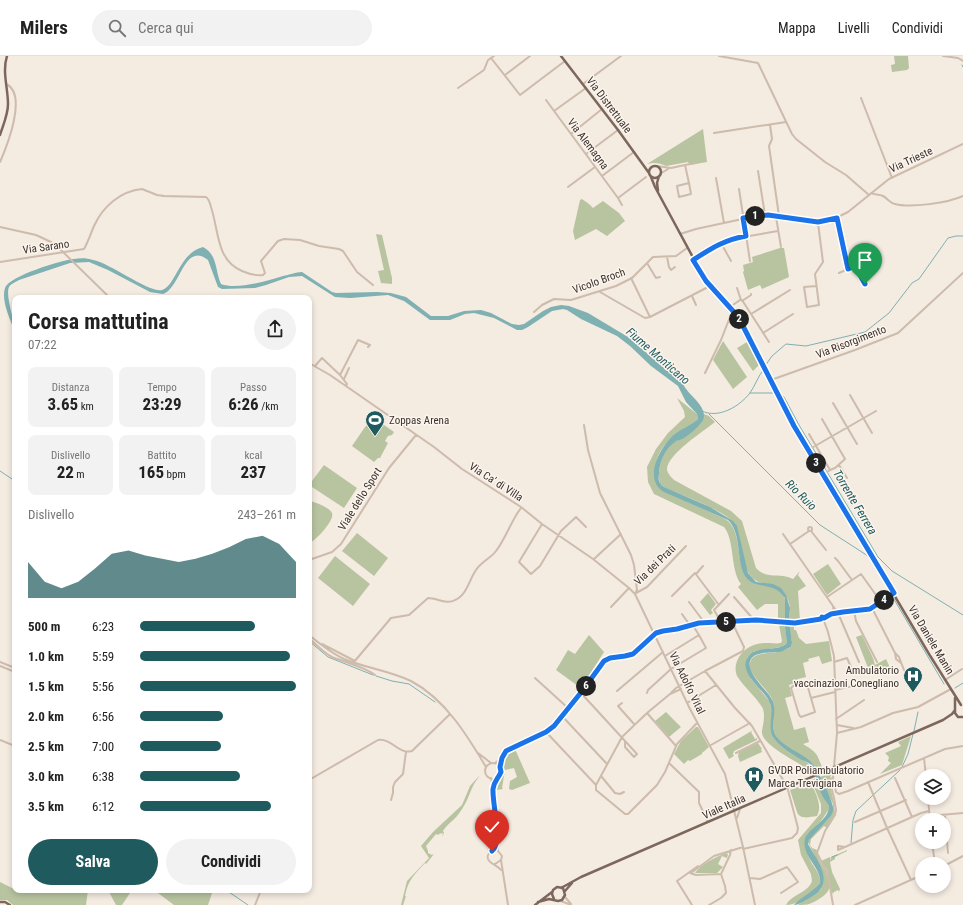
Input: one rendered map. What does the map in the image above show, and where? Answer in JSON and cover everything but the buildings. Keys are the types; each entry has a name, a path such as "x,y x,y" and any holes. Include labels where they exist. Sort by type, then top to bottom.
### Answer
{"main road":[{"path":"0,135 8,107 5,68 7,56"},
{"name":"Via Distrettuale","path":"562,56 649,173"},
{"path":"640,162 650,167 657,166 660,169 657,186 659,195"},
{"path":"650,167 649,173 659,195 693,260 710,286 733,311"},
{"path":"651,177 654,178 660,175"},
{"name":"Via Daniele Manin","path":"733,311 743,326 779,397 892,594 962,706"},
{"name":"Via Daniele Manin","path":"954,695 955,710 961,718"},
{"name":"Viale Italia","path":"561,888 946,718 962,706"},
{"name":"Viale Italia","path":"946,718 961,718"},
{"name":"Viale Italia","path":"565,892 574,881"},
{"path":"535,905 538,902 552,892 556,887 561,888 565,892 565,896 560,900 546,899 538,902"},
{"path":"552,892 554,899"},
{"path":"0,902 5,902 10,905"}],"street":[{"path":"505,75 530,56"},
{"path":"583,84 620,56"},
{"path":"719,56 758,63 786,122 796,139 870,194 882,196 895,204 904,205 924,205 963,196"},
{"path":"943,56 958,58 963,61"},
{"path":"458,88 484,70 488,60 492,57 520,95 565,60"},
{"path":"0,162 8,140 17,105 9,85 6,84"},
{"path":"554,111 586,88"},
{"path":"861,98 892,178"},
{"name":"Via Alemagna","path":"546,100 622,205"},
{"path":"571,134 602,109"},
{"path":"714,133 786,122"},
{"path":"770,125 772,139 769,146 781,248"},
{"path":"586,154 618,130"},
{"name":"Via Trieste","path":"837,218 848,212 892,178 963,144"},
{"path":"602,176 634,152"},
{"path":"657,166 671,168 695,163"},
{"path":"685,165 689,183 691,194 679,197 676,186 689,183"},
{"path":"568,187 595,167"},
{"path":"660,175 671,168"},
{"path":"758,171 765,215"},
{"path":"618,198 646,177 649,173"},
{"path":"646,177 651,177"},
{"path":"716,178 724,223"},
{"name":"Via Sarano","path":"0,262 84,249 95,224 110,203 121,195 142,189 164,196 208,198 213,212 218,242 221,250 237,269 260,276 263,275 265,273 261,264 262,258 278,241 291,239 300,240 343,251 356,272 373,285"},
{"path":"739,189 750,261"},
{"path":"680,234 743,218 765,215 818,222 837,218 848,269"},
{"path":"816,286 804,287 807,307 819,305 815,274 823,262 818,222"},
{"path":"0,226 40,236 51,242 107,295"},
{"path":"693,260 721,243 732,239 778,231"},
{"path":"721,243 731,261"},
{"path":"660,277 656,278 647,262 655,256 667,257 677,255 687,248"},
{"path":"667,257 671,270 675,268"},
{"name":"Vicolo Broch","path":"534,312 542,305 554,299 560,298 571,300 632,278 638,274 647,262"},
{"path":"839,273 855,266 865,284"},
{"name":"Via Risorgimento","path":"771,380 898,333 963,273"},
{"path":"632,278 650,317"},
{"path":"599,291 645,318 650,317 710,286"},
{"path":"737,288 742,300 769,342"},
{"path":"751,314 790,290"},
{"path":"730,307 751,294"},
{"path":"692,296 696,305"},
{"path":"705,373 733,311"},
{"path":"763,333 793,314"},
{"path":"340,375 357,340 359,339 370,346"},
{"path":"315,366 322,358 344,379 347,384 346,386"},
{"name":"Via Ca' di Villa","path":"312,364 346,386 416,435 462,470 521,507 542,524 593,559 635,594"},
{"path":"344,379 349,368"},
{"path":"850,395 872,433"},
{"path":"833,403 857,444"},
{"path":"809,450 876,411"},
{"path":"822,419 845,459 835,468 824,474"},
{"name":"Via Adolfo Vital","path":"584,425 590,456 600,493 621,534 634,565 637,590 635,594 687,703 725,774 735,811 755,905"},
{"path":"809,434 830,470"},
{"name":"Viale dello Sport","path":"312,559 332,552 341,544 389,468 416,435"},
{"path":"839,465 848,478"},
{"path":"354,661 385,627 391,618 409,615 428,598 448,602 455,601 460,597 476,570 496,552 521,507"},
{"path":"542,524 519,562 531,574 540,566 559,535 576,517 586,527"},
{"path":"790,544 810,531 826,550"},
{"path":"593,559 621,534"},
{"path":"783,534 838,612 859,662"},
{"name":"Via dei Prati","path":"635,594 647,587 686,546"},
{"path":"835,558 852,580"},
{"path":"672,596 703,566"},
{"path":"696,574 719,605"},
{"path":"827,597 861,574 881,602"},
{"path":"611,607 629,588"},
{"path":"721,622 714,610 729,594"},
{"path":"495,764 502,758 508,749 546,732 554,726 581,693 604,661 610,658 633,654 655,634 661,631 677,629 691,624 704,623 754,620 794,623 823,619 838,612 872,608 892,594"},
{"path":"734,597 754,620"},
{"path":"689,602 704,623"},
{"path":"833,606 834,613"},
{"path":"872,608 894,653 899,657 904,670"},
{"path":"854,611 856,620 876,662"},
{"path":"647,693 648,690 671,669 706,648 699,635 682,614"},
{"path":"823,619 831,641 834,662 837,733 833,778 835,789 838,794 947,748 963,746"},
{"path":"596,786 622,737 634,724 670,694 705,671 728,660 744,649 732,622"},
{"path":"665,656 699,635"},
{"path":"312,637 334,652 365,666 398,676 418,685 436,698 450,714 476,750 486,767 486,774 491,778 496,778"},
{"path":"312,643 331,656 375,675"},
{"path":"331,656 334,652"},
{"path":"617,691 663,652"},
{"path":"834,662 847,658 854,674"},
{"path":"0,662 12,667"},
{"path":"0,666 12,671"},
{"path":"945,680 962,669"},
{"path":"705,671 750,723 786,786"},
{"path":"535,678 568,708"},
{"path":"811,698 870,682"},
{"path":"806,683 811,698 815,712 813,714 800,716 792,686 806,683"},
{"path":"687,703 716,685"},
{"path":"675,693 680,688"},
{"path":"837,733 857,728 891,714 918,707 950,689"},
{"path":"581,693 637,754 634,757 625,747 625,741"},
{"path":"670,694 683,694"},
{"path":"836,719 864,700"},
{"path":"622,703 618,706 634,724"},
{"path":"647,713 676,746"},
{"path":"312,778 378,740 388,741 406,752 415,749 450,714"},
{"path":"562,716 607,764"},
{"path":"546,732 596,786 596,790 627,814 657,785 663,776 676,746 698,723"},
{"path":"710,746 750,723"},
{"path":"837,726 857,728"},
{"path":"0,740 12,745"},
{"path":"736,753 760,741"},
{"path":"476,750 487,761"},
{"path":"390,800 393,793 392,787 403,774 406,752"},
{"path":"493,788 496,778 501,772 500,767 502,758"},
{"path":"924,758 925,769"},
{"path":"482,760 500,767"},
{"path":"486,767 491,763"},
{"path":"669,763 698,791 700,795 699,802 708,822"},
{"path":"601,776 616,794 621,794 624,792"},
{"path":"491,778 498,851 502,856 502,874 508,905"},
{"path":"833,778 830,778 830,780 834,798 835,815 825,831 818,853 827,872 833,905"},
{"path":"895,778 906,800 912,817"},
{"path":"868,782 911,880"},
{"path":"692,905 677,882 686,874 714,856 731,850 792,838 796,835 798,827 788,790"},
{"path":"855,822 906,800"},
{"path":"730,813 733,804"},
{"path":"929,805 930,813"},
{"path":"736,819 740,809"},
{"path":"845,847 929,810"},
{"path":"951,814 963,813"},
{"path":"497,839 493,850 488,857 490,861 498,866 502,874"},
{"path":"493,850 498,851"},
{"path":"709,905 721,898 726,893 721,874 731,850"},
{"path":"951,862 963,856"},
{"path":"494,864 501,860"},
{"path":"686,874 691,873 699,866"},
{"path":"750,878 760,879 788,867 798,882 781,893"},
{"path":"691,873 696,875 721,874"},
{"path":"855,905 915,878"},
{"path":"255,905 260,893"},
{"path":"565,896 571,905"},
{"path":"560,900 571,905"}],"green space":[{"path":"894,56 908,56 909,68 907,70 892,72 891,65 895,64"},
{"path":"703,129 707,162 690,165 688,162 666,166 657,163 647,164"},
{"path":"582,199 593,208 603,201 619,213 625,221 607,236 596,229 575,240 573,231 580,200"},
{"path":"376,234 382,235 392,284 381,283 378,271 384,270"},
{"path":"784,248 789,277 762,289 760,285 748,290 743,272 743,265 753,262 752,257"},
{"path":"723,341 747,377 733,389 713,360"},
{"path":"747,342 759,365 753,371 737,348"},
{"path":"677,398 697,414 698,419 670,440 661,451 655,467 660,489 725,519 730,524 734,530 740,561 745,575 754,583 773,587 782,593 785,599 785,621 778,621 778,604 765,604 757,610 738,587 741,584 735,571 730,539 724,527 654,494 648,482 647,467 656,449 668,433 685,417 684,411"},
{"path":"704,414 709,416 715,422 686,444 673,457 668,464 668,473 674,480 731,511 742,521 756,568 760,572 793,579 800,571 798,575 806,586 798,591 800,621 789,621 789,603 781,590 776,586 759,582 750,575 744,560 737,528 733,522 726,516 705,504 660,484 660,464 666,450 674,441 680,440 704,418"},
{"path":"374,418 394,432 392,435 388,436 385,441 388,443 380,458 374,462 352,446 365,427"},
{"path":"324,465 357,488 344,508 312,487 312,481"},
{"path":"312,501 328,508 332,513 331,520 312,541"},
{"path":"357,533 388,558 374,576 342,551"},
{"path":"335,556 370,584 353,606 318,578"},
{"path":"828,564 841,584 827,595 813,574"},
{"path":"708,593 716,604 711,610 713,613 710,615 700,602"},
{"path":"779,624 785,625 787,643 781,647 755,651 747,658 751,679 770,702 772,713 771,728 774,738 782,746 808,763 814,774 810,776 804,767 766,741 762,731 764,716 762,707 737,676 736,672 737,661 745,650 762,643 781,643 782,641"},
{"path":"789,625 794,625 794,630 796,630 799,638 806,644 829,641 832,661 822,664 819,656 808,659 809,661 803,663 806,677 798,679 798,682 789,685 792,696 785,698 794,730 805,727 809,742 803,744 812,750 818,757 823,770 818,772 809,761 786,746 776,736 774,732 774,708 772,699 750,669 750,663 755,656 759,654 784,651 791,647 792,643"},
{"path":"589,635 604,652 582,689 556,670 568,650 575,654"},
{"path":"862,635 875,665 886,659 891,670 870,673 856,637"},
{"path":"666,712 681,727 669,737 655,721"},
{"path":"696,727 698,727 709,747 702,754 690,761 688,760 684,764 674,754 681,741"},
{"path":"753,730 751,732 757,740 734,751 734,756 729,759 723,748"},
{"path":"911,736 902,765 880,774 891,763 888,761 889,757 885,753 901,746 898,742"},
{"path":"758,743 762,749 762,752 740,762 738,756 739,752"},
{"path":"515,749 530,783 512,790 509,789 510,781 517,777 514,768 505,770 503,789 496,790 497,781 502,774 503,762 509,751"},
{"path":"832,772 829,781 835,813 827,828 824,826 811,839 810,845 812,848 817,850 820,862 827,874 829,887 826,893 816,901 809,904 798,905 821,889 822,871 808,842 831,816 833,804 820,777"},
{"path":"480,775 462,809 445,828 442,837 443,833 438,835 436,834 426,846 428,853 432,855 434,854 412,878 406,890 403,905 401,905 407,881 429,858 421,846 433,832 462,805 470,786"},
{"path":"816,778 821,792 829,806 829,809 821,821 807,835 808,854 810,861 818,873 820,883 813,891 800,901 786,905 792,898 804,891 812,881 811,874 801,855 798,840 821,813 821,804 811,780"},
{"path":"811,782 818,799 819,812 817,816 803,817 798,815 790,790"},
{"path":"847,850 835,857 835,859 830,862 832,872 840,889 839,892 838,890 832,894 827,870 821,861 830,857 830,861 831,857"},
{"path":"726,853 728,854 727,858 722,856 718,864 723,867 717,873 695,873 705,864"},
{"path":"0,882 12,888 12,893 88,893 86,905 13,905 7,900 0,900"},
{"path":"110,893 130,893 122,905 116,905"},
{"path":"158,893 212,893 208,905 174,905"}],"water":[{"path":"203,247 208,250 214,259 221,284 228,286 252,284 302,272 332,292 336,293 391,293 406,297 431,316 448,316 464,311 481,310 491,313 512,324 519,325 524,324 551,307 561,305 569,306 588,313 628,337 683,384 702,408 704,417 701,423 694,430 668,448 660,465 659,482 664,487 710,507 733,521 737,526 748,573 756,582 773,584 781,588 786,595 790,608 789,621 792,643 791,647 780,652 764,653 753,656 751,659 750,669 773,702 773,727 776,736 784,744 813,764 824,783 832,804 833,810 831,816 809,840 808,844 823,872 824,879 818,891 811,897 794,905 814,890 820,883 818,872 806,851 805,839 810,831 826,816 829,806 822,795 814,770 810,764 786,750 773,737 771,733 771,705 748,675 746,669 748,657 752,653 762,649 778,648 787,643 785,627 785,598 775,589 749,581 745,576 742,570 735,532 728,520 664,492 654,479 656,462 664,446 675,434 698,419 697,414 686,402 678,386 651,366 617,336 581,319 567,310 563,309 552,311 522,330 517,330 494,318 474,313 465,314 450,320 430,320 404,301 388,295 350,298 335,297 302,276 289,277 255,288 222,289 218,287 208,260 200,256 193,256 188,261 169,290 163,294 150,292 108,270 89,262 70,263 19,280 11,285 9,287 8,296 12,314 12,324 7,310 4,299 5,288 9,283 36,269 74,259 91,259 109,266 148,287 156,290 162,290 167,287 183,262 195,250"}],"waterway":[{"path":"765,366 772,356 786,344 806,346 865,332 889,313 912,283 919,279 948,238 963,236"},
{"path":"702,411 715,414 721,413 740,403 750,393 764,369"},
{"name":"Torrente Ferrera","path":"750,393 776,393"},
{"name":"Torrente Ferrera","path":"779,393 784,397 799,425 878,557 892,571 963,615"},
{"name":"Rio Ruio","path":"709,414 820,525 868,556 884,582"},
{"path":"0,471 12,479"},
{"name":"Rio Ruio","path":"885,584 944,684"},
{"path":"312,644 328,657 373,675"},
{"path":"376,676 409,684 435,702"},
{"path":"955,688 963,683"},
{"path":"914,731 918,712"},
{"path":"902,767 908,754 913,734"},
{"path":"851,843 853,820 856,811 900,770"},
{"path":"832,857 837,855"},
{"path":"230,893 248,905"}],"place":[{"name":"Zoppas Arena","path":"375,437"},
{"name":"Ambulatorio vaccinazioni Conegliano","path":"913,693"},
{"name":"GVDR Poliambulatorio Marca Trevigiana","path":"754,793"}],"route":[{"path":"492,851 495,848 497,839 493,788 496,778 501,772 500,767 505,752 508,749 546,732 554,726 583,690 601,663 606,659 633,654 658,632 677,629 691,624 754,620 795,623 807,622 821,619 822,617 824,618 834,613 873,608 894,593 794,426 743,326 733,311 712,289 693,260 721,243 746,236 743,218 761,215 776,215 808,222 818,222 837,218 848,269 855,266 865,284"}],"water label":[{"name":"Fiume Monticano","path":"658,356"}]}
